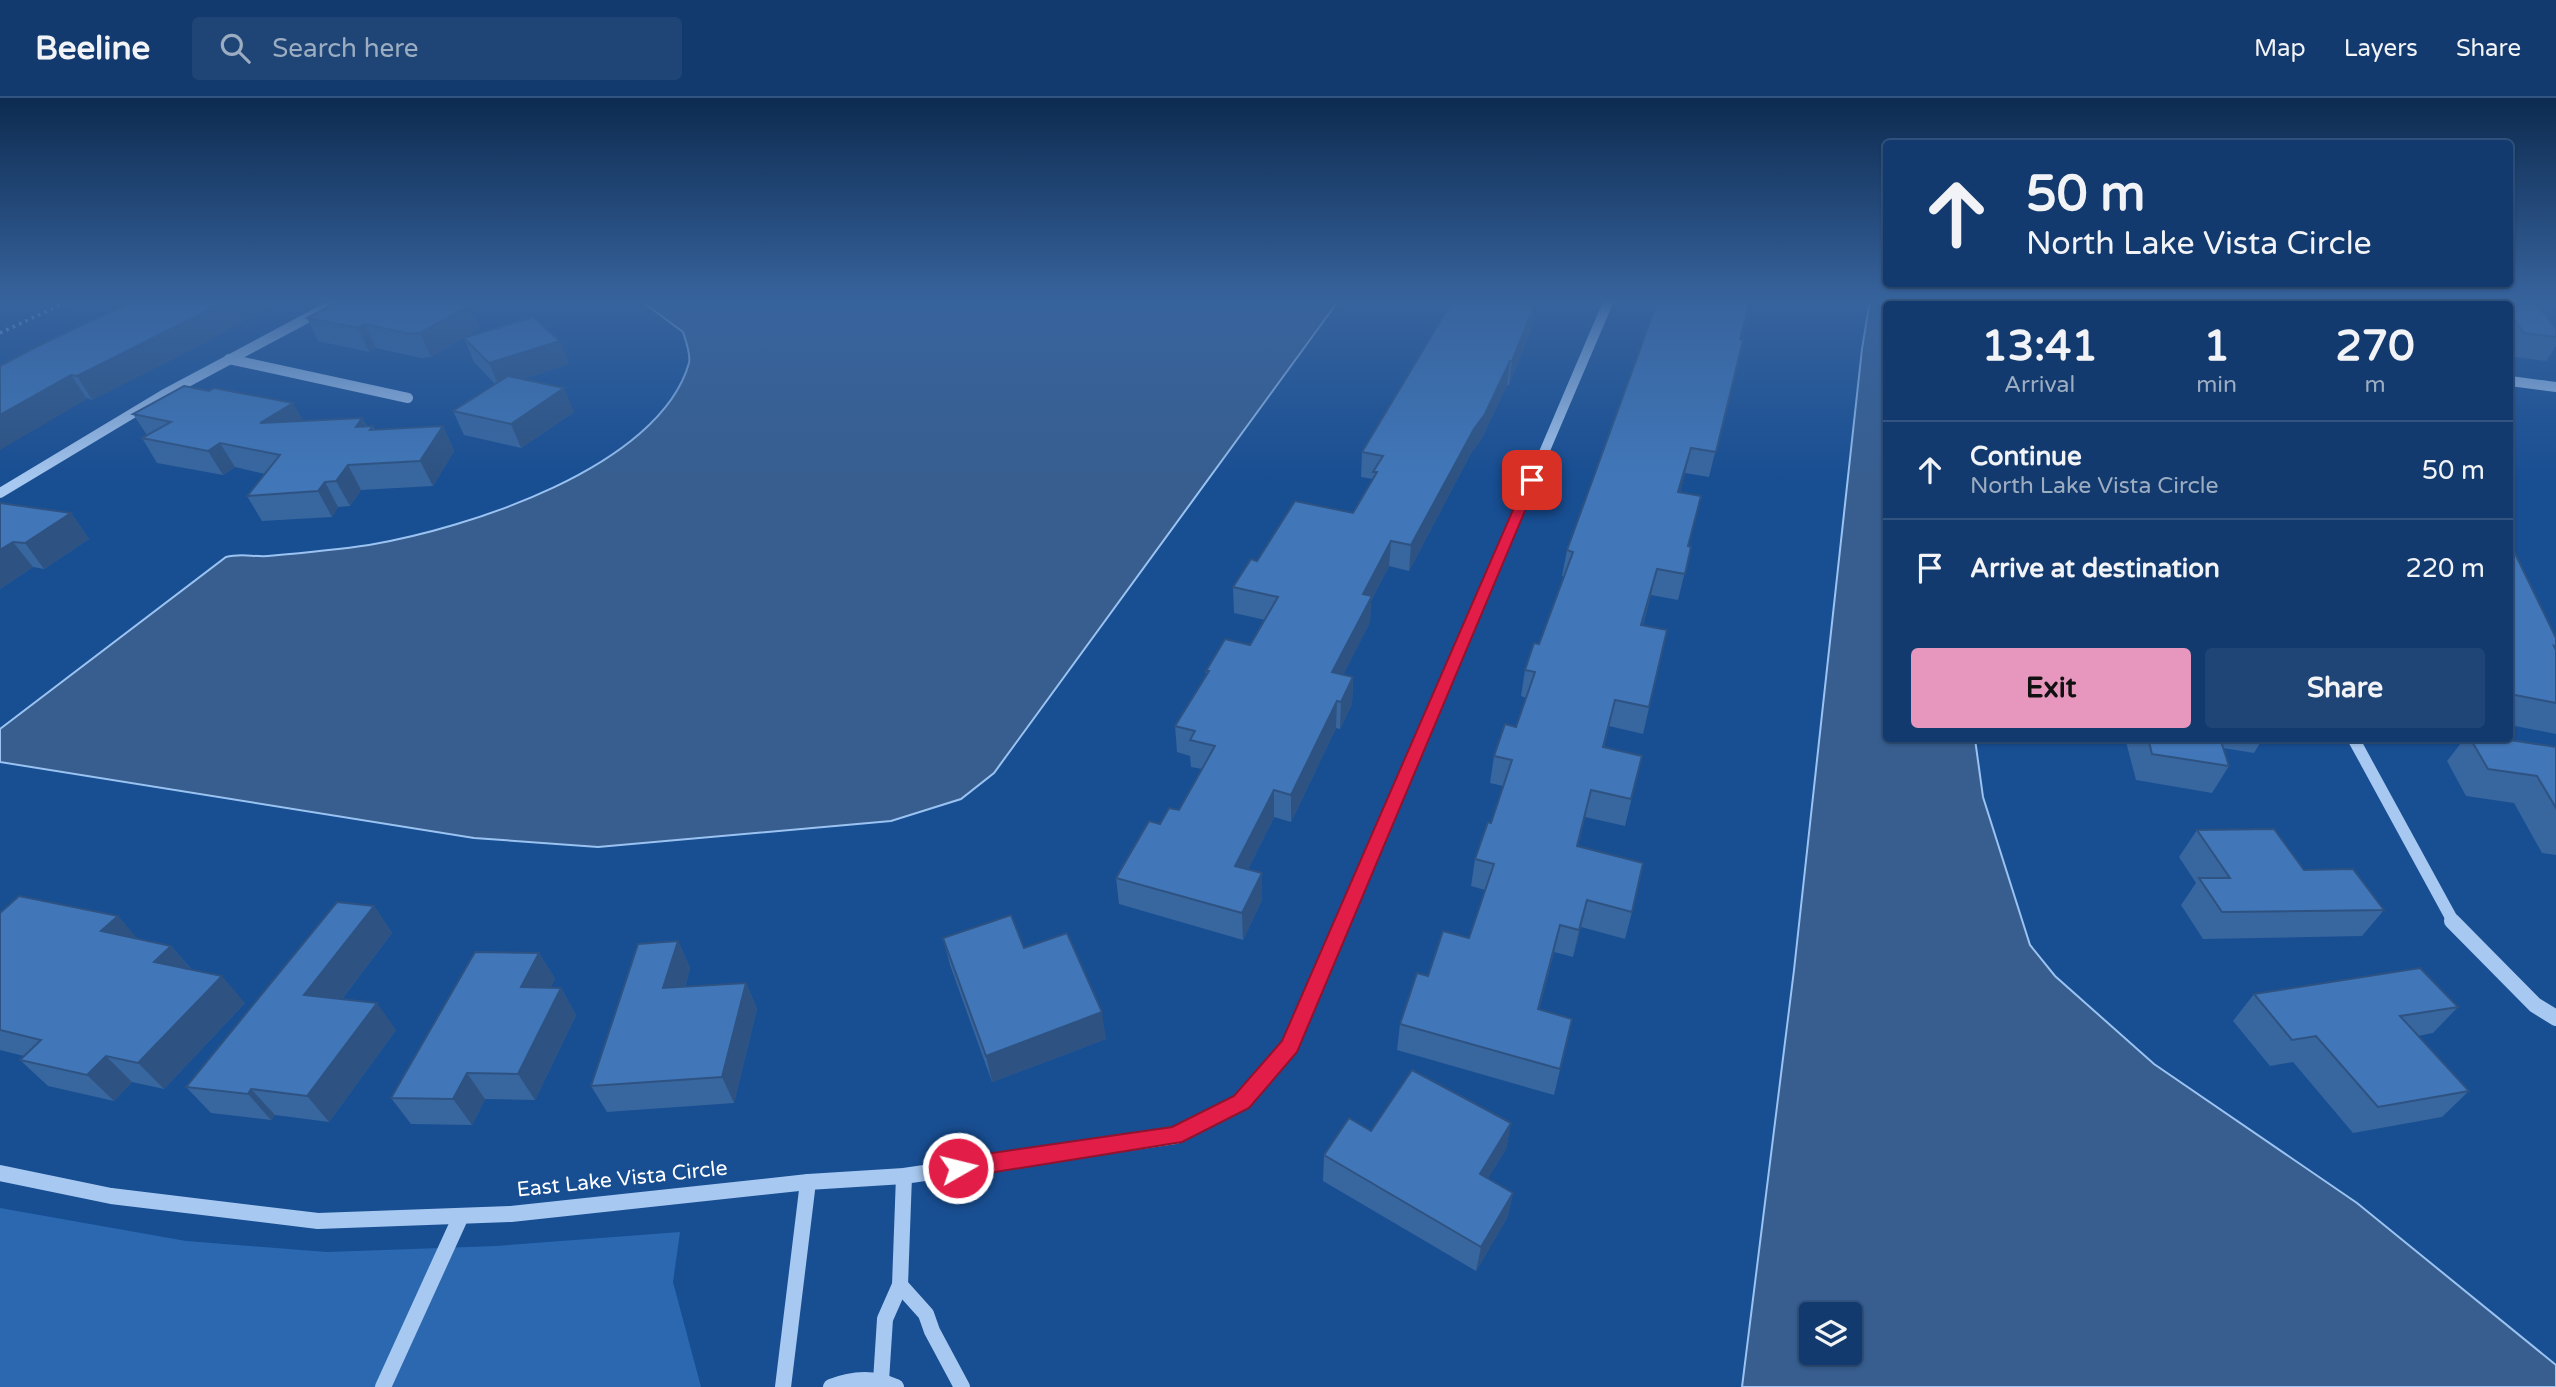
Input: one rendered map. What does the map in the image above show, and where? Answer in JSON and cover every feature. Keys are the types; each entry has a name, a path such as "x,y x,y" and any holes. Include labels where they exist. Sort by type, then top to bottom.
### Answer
{"street":[{"path":"0,493 163,395 227,360"},
{"path":"234,360 408,398"},
{"name":"East Lake Vista Circle","path":"0,1173 111,1196 318,1221 511,1214 808,1182 904,1176 1175,1136 1241,1102 1290,1046 1583,360"},
{"path":"2513,381 2556,387"},
{"path":"2355,742 2450,919 2535,1005 2556,1018"},
{"path":"831,1387 845,1381 888,1384 883,1332 888,1301 900,1285 904,1176"},
{"path":"783,1387 808,1182"},
{"path":"383,1387 461,1216"},
{"path":"900,1285 926,1314 932,1331 962,1387"}],"shaded area":[{"path":"689,360 1295,360 994,773 961,799 891,821 598,847 474,838 0,762 0,729 226,557 268,556 369,545 455,525 505,508 600,463 640,433 671,400"},
{"path":"1861,360 1883,360 1883,742 1975,742 1983,797 2030,945 2055,976 2154,1064 2357,1203 2556,1365 2556,1387 1742,1387 1794,970"},
{"path":"0,1208 186,1241 327,1252 496,1246 680,1232 673,1282 701,1387 0,1387"}],"building":[{"path":"11,360 109,360 77,376 71,375 0,415 0,366"},
{"path":"1417,360 1512,360 1411,545 1391,541 1363,594 1372,596 1332,672 1353,677 1341,702 1337,701 1291,795 1274,790 1235,866 1262,873 1242,913 1116,878 1149,821 1160,824 1169,808 1179,810 1215,746 1190,740 1195,731 1175,726 1209,671 1206,671 1225,639 1250,645 1278,597 1233,587 1251,559 1257,561 1295,501 1353,513 1377,472 1373,472 1383,456 1362,452"},
{"path":"1636,360 1738,360 1716,452 1691,448 1678,492 1701,496 1688,546 1691,547 1685,574 1657,569 1641,625 1667,630 1649,707 1615,700 1603,747 1642,756 1631,799 1591,790 1577,846 1643,863 1632,912 1587,900 1579,930 1560,925 1538,1009 1572,1019 1560,1069 1400,1024 1417,973 1428,976 1443,931 1469,938 1494,864 1475,859 1488,822 1491,823 1512,760 1494,756 1505,724 1516,727 1535,672 1525,670 1534,643 1539,644 1573,552 1567,550"},
{"path":"508,376 564,388 511,424 453,411"},
{"path":"184,386 209,391 214,388 293,403 260,423 362,418 356,427 373,426 370,430 443,426 420,461 348,465 336,481 325,482 318,491 247,496 280,455 220,443 208,451 142,438 171,422 133,414"},
{"path":"0,503 71,513 25,543 13,542 0,550"},
{"path":"2513,549 2556,638 2556,703 2513,695"},
{"path":"2513,740 2556,747 2556,808 2537,776 2488,769 2472,742"},
{"path":"2149,742 2221,742 2229,766 2152,754"},
{"path":"2274,829 2304,870 2353,869 2384,910 2222,912 2199,878 2230,878 2197,830"},
{"path":"19,896 118,916 101,931 171,946 154,962 222,976 138,1063 106,1056 87,1075 20,1060 41,1040 0,1030 0,913"},
{"path":"337,902 374,906 304,995 377,1003 307,1096 251,1089 248,1094 186,1087"},
{"path":"1011,915 1024,948 1067,933 1102,1012 986,1056 943,938"},
{"path":"678,941 663,988 746,983 722,1077 591,1086 638,944"},
{"path":"475,952 539,953 521,987 561,988 518,1074 467,1073 453,1099 391,1098"},
{"path":"2420,968 2458,1007 2400,1016 2469,1091 2378,1107 2316,1036 2292,1040 2254,994"},
{"path":"1412,1070 1511,1123 1480,1174 1513,1193 1481,1247 1324,1155 1349,1118 1371,1131"}],"route":[{"path":"958,1168 1175,1136 1241,1102 1290,1046 1532,480"}]}
